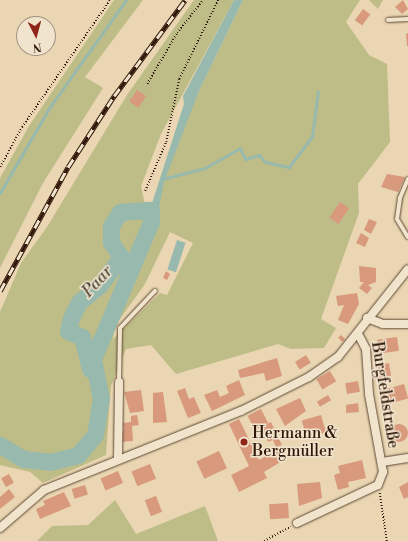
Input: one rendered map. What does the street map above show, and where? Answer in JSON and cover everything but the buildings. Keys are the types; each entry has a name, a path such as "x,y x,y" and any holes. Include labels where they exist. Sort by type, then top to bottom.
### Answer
{"street":[{"path":"0,528 44,490 118,458 278,394 323,368 358,334 368,318 408,269"},
{"path":"368,318 383,324 408,324"},
{"name":"Burgfeldstraße","path":"358,334 366,349 369,394 382,462 378,485"},
{"path":"118,458 119,382"},
{"name":"Burgfeldstraße","path":"382,462 408,458"},
{"path":"297,523 378,485"}],"lane":[{"path":"388,20 408,19"},
{"path":"408,179 400,198 397,219 408,237"},
{"path":"119,382 120,328 155,291"}],"path":[{"path":"0,167 22,127 110,0"},
{"path":"147,84 177,33 203,0"},
{"path":"145,190 166,142 179,78 218,0"},
{"path":"378,485 387,541"},
{"path":"264,541 297,523"}],"shaded area":[{"path":"114,0 143,0 85,77 103,88 43,183 0,268 0,178 29,126"},
{"path":"194,0 234,0 161,134 141,186 148,219 199,91 243,0 360,0 346,22 369,55 387,64 390,142 358,184 359,213 321,319 336,328 324,348 291,349 278,344 176,374 151,345 126,349 111,386 106,455 43,483 30,472 0,465 0,312 21,263 47,227 127,95","holes":["170,232 193,243 167,295 160,293 113,339 115,326 145,284"]},
{"path":"369,0 383,0 378,9"},
{"path":"115,500 136,534 205,506 218,541 37,541 52,526 88,525"}],"water":[{"path":"234,0 243,0 199,91 164,182 154,233 143,231 184,104 183,96"},
{"path":"177,240 186,243 176,272 167,269"}],"waterway":[{"path":"0,193 49,108 126,0"},
{"path":"162,179 205,168 240,148 245,159 259,155 265,162 289,167 312,136 318,91"},
{"name":"Paar","path":"90,369 82,337 68,331 71,318 79,302 100,285 121,257 111,242 111,226 120,212 151,210"},
{"name":"Paar","path":"0,445 23,459 50,462 78,455 95,435 101,399 93,359 151,222 151,210"}],"railway":[{"path":"0,291 68,167 114,96 185,0"}],"place":[{"name":"Hermann & Bergmüller","path":"244,442"}]}
